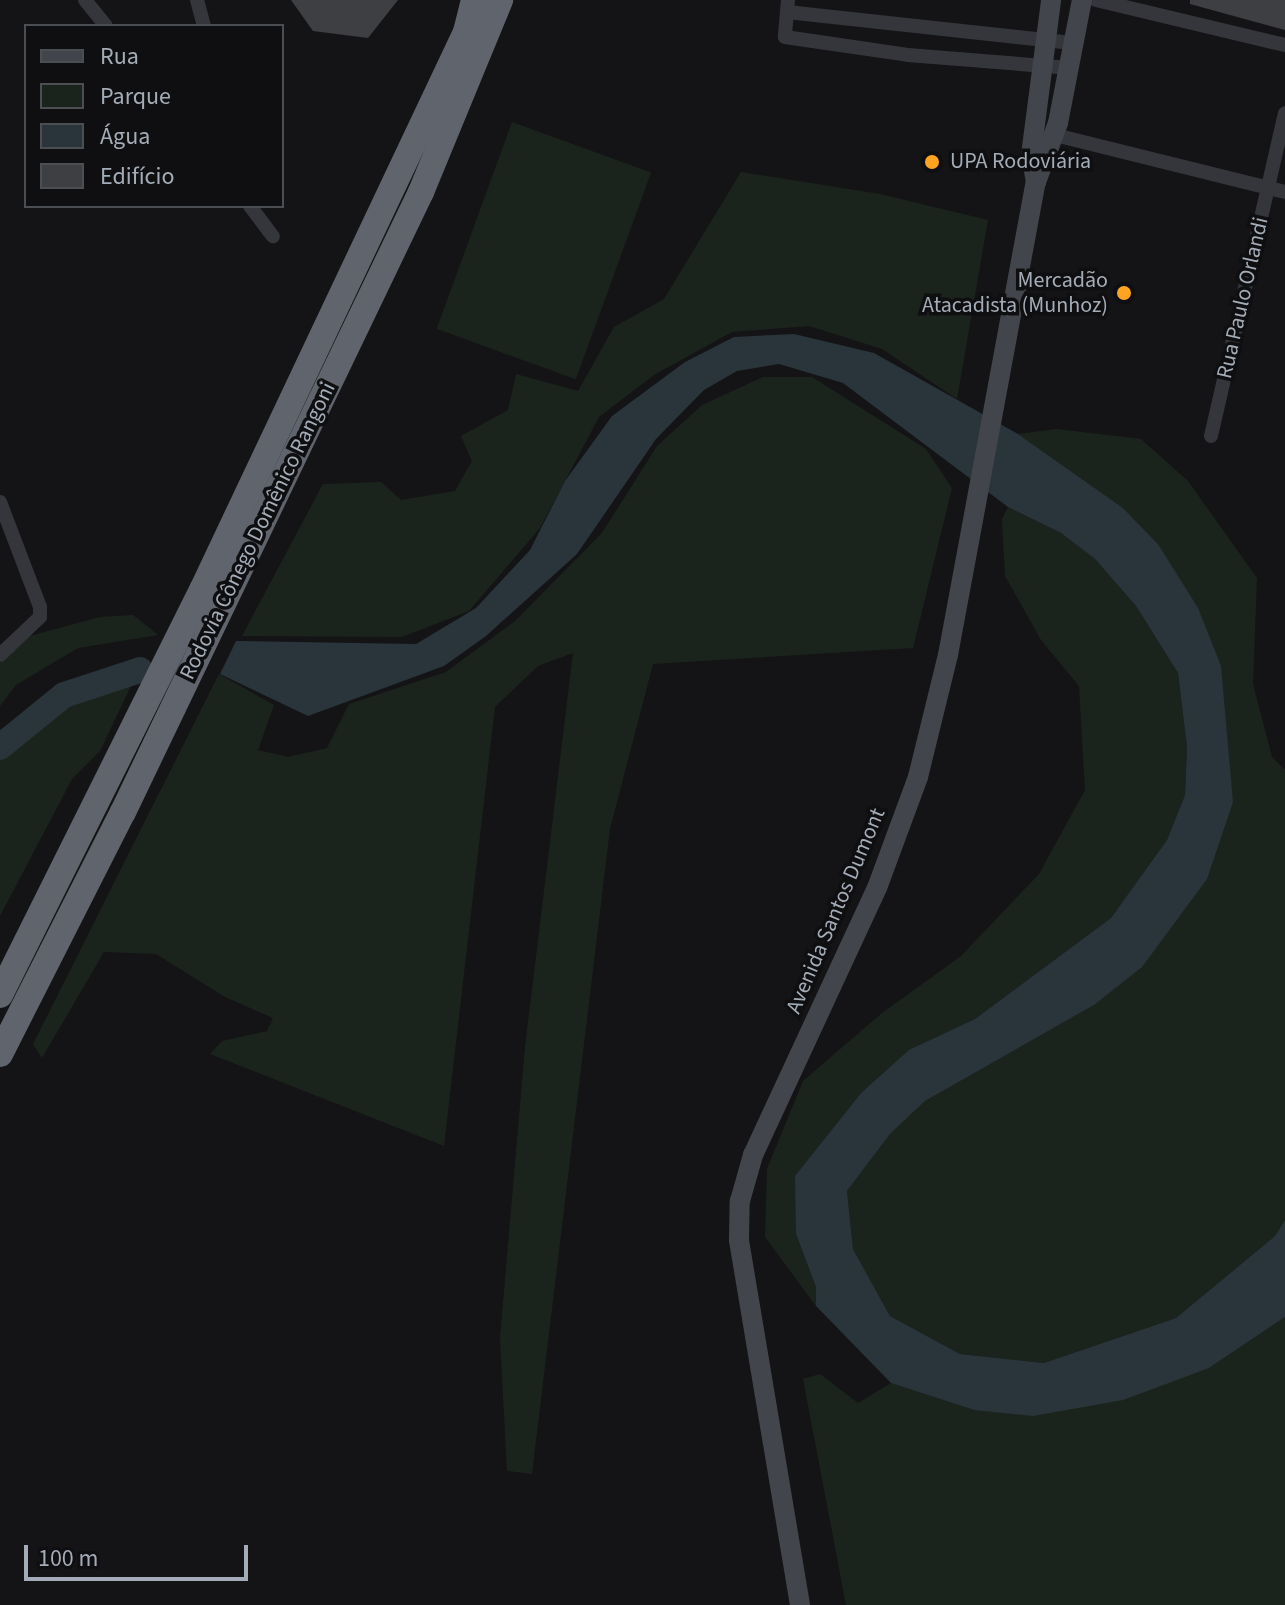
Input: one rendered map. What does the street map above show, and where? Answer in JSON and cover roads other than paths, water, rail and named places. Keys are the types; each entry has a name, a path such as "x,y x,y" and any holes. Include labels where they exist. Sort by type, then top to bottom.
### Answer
{"highway":[{"name":"Rodovia Cônego Domênico Rangoni","path":"0,1054 123,812 214,595 466,32 474,0"},
{"name":"Rodovia Cônego Domênico Rangoni","path":"0,995 97,799 214,595 421,192 500,0"}],"main road":[{"name":"Avenida Santos Dumont","path":"1036,182 1031,155 1051,0"},
{"name":"Avenida Santos Dumont","path":"800,1605 741,1253 740,1201 753,1155 877,888 918,777 948,655 1036,182 1055,135 1082,0"}],"street":[{"path":"85,0 104,24"},
{"path":"197,0 203,24"},
{"path":"1096,0 1285,45"},
{"path":"1070,68 908,55 785,37 788,6 1074,43"},
{"name":"Rua Paulo Orlandi","path":"1211,436 1285,113"},
{"path":"1055,135 1285,192"},
{"path":"252,208 273,236"},
{"path":"0,502 40,607 40,617 0,655"}],"water":[{"path":"794,334 874,353 1018,434 1123,508 1158,544 1198,608 1221,666 1233,802 1207,879 1142,967 1094,1005 925,1101 890,1134 847,1191 853,1249 890,1316 960,1354 1044,1363 1176,1318 1275,1236 1285,1220 1285,1317 1209,1368 1123,1400 1033,1416 974,1410 891,1383 816,1306 816,1287 796,1234 795,1176 861,1093 909,1050 975,1019 1111,918 1167,840 1185,795 1187,747 1178,673 1136,606 1095,559 1061,533 1008,507 843,383 779,364 737,371 704,390 656,439 577,554 486,636 444,666 308,716 220,674 236,641 416,644 476,608 530,550 565,481 612,416 685,362 734,337"}],"waterway":[{"path":"0,747 64,695 140,670"}],"place":[{"name":"UPA Rodoviária","path":"932,162"},
{"name":"Mercadão Atacadista (Munhoz)","path":"1124,293"}]}
